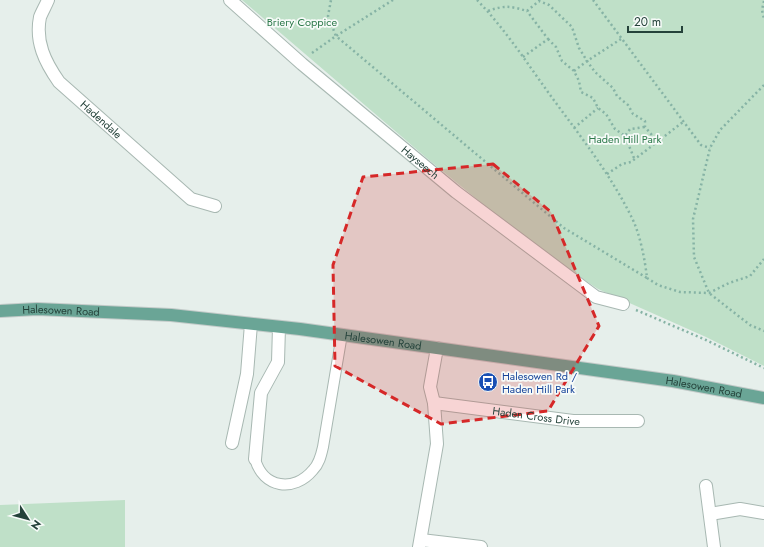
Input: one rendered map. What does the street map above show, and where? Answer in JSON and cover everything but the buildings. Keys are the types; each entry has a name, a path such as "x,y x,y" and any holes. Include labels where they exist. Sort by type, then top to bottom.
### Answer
{"main road":[{"name":"Halesowen Road","path":"0,311 37,309 172,315 342,334 673,381 764,398"}],"street":[{"name":"Hadendale","path":"48,0 40,17 41,49 48,67 59,82 191,199 215,206"},
{"name":"Hayseech","path":"230,0 302,64 456,192 596,297 623,304"},
{"path":"232,443 247,374 251,324"},
{"path":"255,459 261,393 278,362 279,327"},
{"path":"437,348 430,388 434,403 436,444 420,543 481,547"},
{"name":"Haden Cross Drive","path":"434,403 573,421 638,421"},
{"path":"706,486 714,547"},
{"path":"710,514 740,509 764,513"}],"lane":[{"path":"255,459 257,467 263,475 278,484 290,485 304,479 314,470 319,461 323,447 342,334"}],"path":[{"path":"331,0 328,16 336,36 564,228 658,285 680,292 709,293 729,283 750,276 764,259"},
{"path":"302,64 308,56 336,36 393,0"},
{"path":"477,0 488,11 607,174 632,217 644,257 647,278"},
{"path":"593,0 701,145 710,148"},
{"path":"527,11 539,1 549,5 572,27 579,48 587,62 595,72 613,88 617,96 628,105 632,114 645,121 645,127 657,141"},
{"path":"764,1 762,10 764,19"},
{"path":"488,11 501,6 527,11 548,39 556,47 562,62 574,71 579,81 581,92 593,98 598,108 606,114 615,129 625,136 634,158"},
{"path":"522,57 548,39"},
{"path":"574,71 621,39"},
{"path":"764,85 720,130 710,148 692,219 694,257 709,293 750,325 764,331"},
{"path":"574,128 598,108"},
{"path":"607,174 622,164 631,162 634,158 683,122"},
{"path":"625,136 630,129 645,127"},
{"path":"623,304 706,340 764,368"}],"highlighted area":[{"path":"493,164 551,212 599,326 548,411 441,424 335,366 333,265 363,177"}],"green space":[{"name":"Haden Hill Park","path":"242,0 764,0 764,366 706,337 598,289 553,259 507,224 429,160"},
{"path":"125,500 125,547 0,547 0,505"}],"place":[{"name":"Halesowen Rd / Haden Hill Park","path":"488,382"}],"park label":[{"name":"Briery Coppice","path":"302,22"}]}
